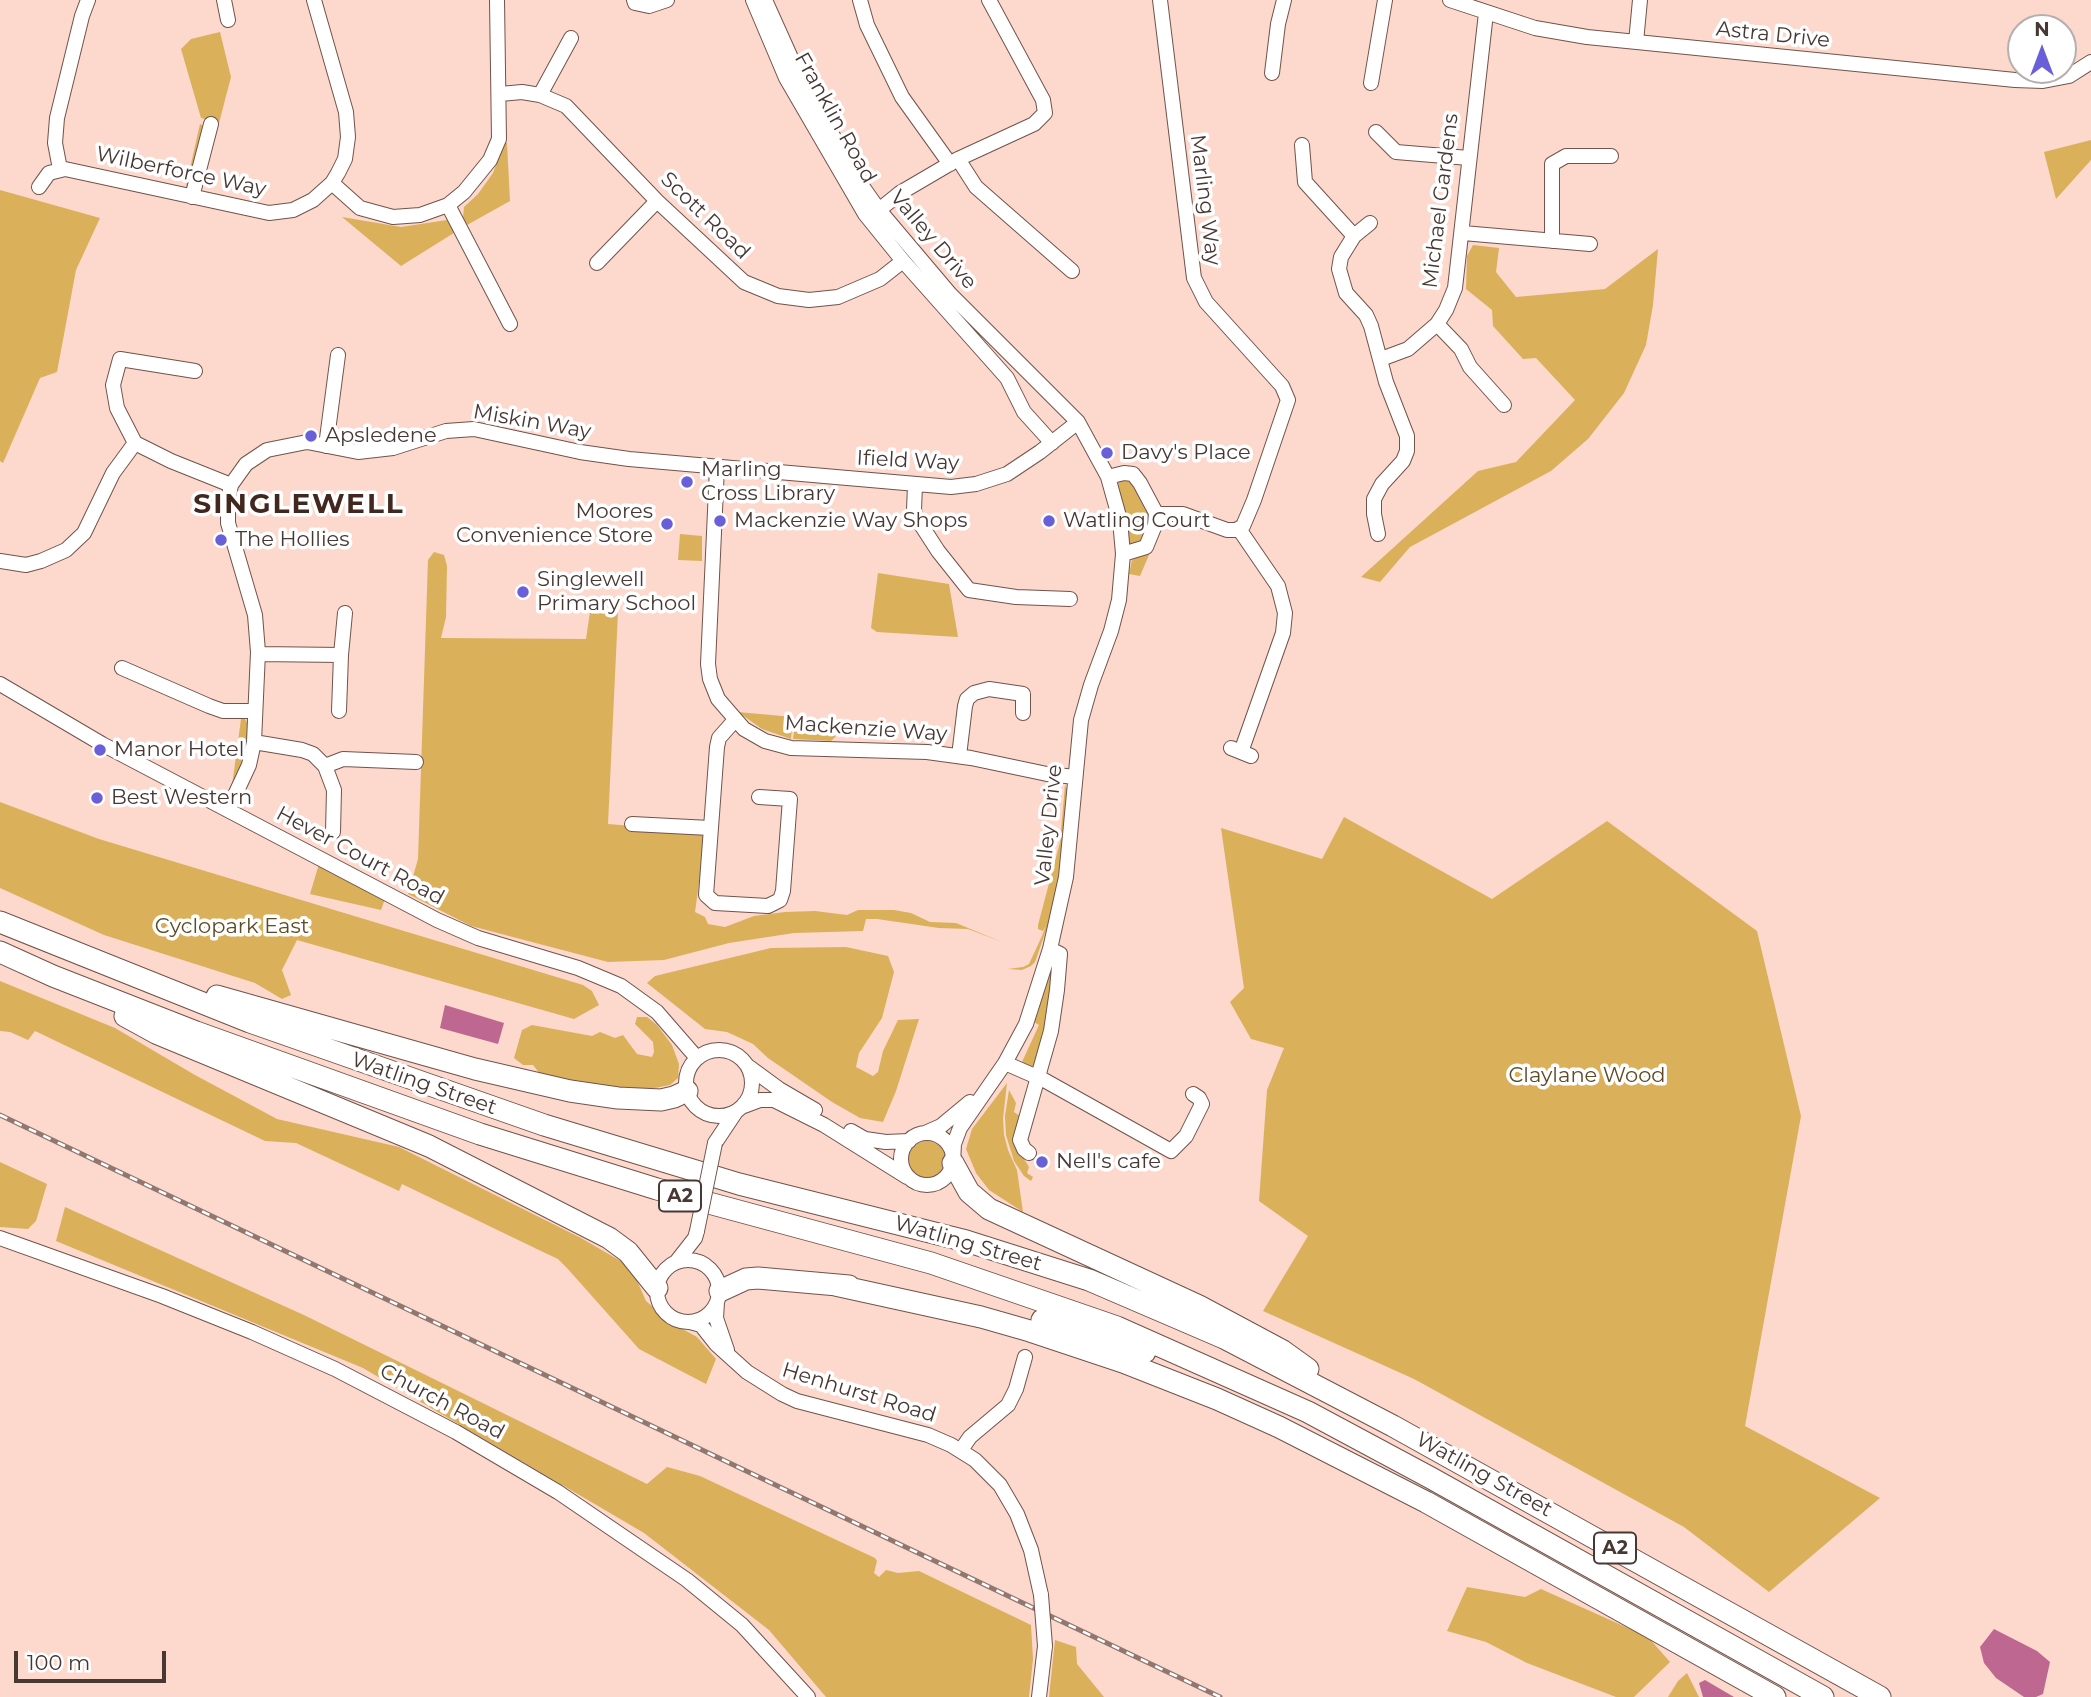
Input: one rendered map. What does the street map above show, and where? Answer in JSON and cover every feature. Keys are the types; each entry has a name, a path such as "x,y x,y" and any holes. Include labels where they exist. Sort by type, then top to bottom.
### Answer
{"highway":[{"name":"Watling Street","path":"0,922 250,1022 544,1125 739,1184 966,1241 1089,1280 1224,1338 1347,1402 1475,1470 1880,1697"},
{"name":"Watling Street","path":"0,953 196,1032 577,1166 744,1214 931,1263 1030,1295 1166,1347 1308,1412 1823,1697"},
{"path":"90,960 404,1049 570,1091 618,1098 661,1100 687,1091"},
{"path":"53,976 156,1033 397,1130 609,1238 628,1252 657,1288"},
{"path":"953,1163 969,1192 989,1209 1145,1279 1238,1326 1283,1351 1347,1402"},
{"path":"719,1296 746,1279 758,1278 929,1293 1013,1311 1129,1347 1308,1412"},
{"path":"835,1285 981,1317 1030,1331 1123,1362 1217,1399 1426,1502 1774,1697"}],"street":[{"path":"39,187 47,175 60,169 55,148 55,124 88,0"},
{"path":"224,0 228,20"},
{"name":"Wilberforce Way","path":"60,169 258,212 280,213 306,205 332,183 345,159 348,141 348,122 314,0"},
{"path":"332,183 360,208 393,217 420,215 448,205 464,192 490,160 499,139 497,0"},
{"path":"634,0 635,3 649,6 667,0"},
{"name":"Franklin Road","path":"752,0 786,78 865,214 1007,378 1024,412 1052,443"},
{"name":"Valley Drive","path":"765,0 822,120 853,173 879,210 950,294 1078,422 1108,477 1120,520 1123,554 1117,611 1083,714 1066,877 1051,948 1026,1024 1005,1063 960,1128 954,1144 953,1163"},
{"path":"859,0 867,25 902,97 976,187 1072,271"},
{"path":"879,210 900,193 954,161 1034,124 1045,113 1039,91 989,0"},
{"name":"Marling Way","path":"1160,0 1194,278 1206,302 1282,386 1288,398 1286,411 1245,524 1239,529"},
{"path":"1272,73 1284,0"},
{"path":"1371,83 1385,0"},
{"name":"Astra Drive","path":"1450,0 1535,28 1636,42 2029,81 2069,76 2091,62"},
{"path":"1636,42 1640,0"},
{"name":"Michael Gardens","path":"1381,359 1408,349 1437,324 1455,288 1486,13"},
{"path":"540,95 570,38"},
{"name":"Scott Road","path":"499,94 522,92 540,95 566,106 657,201 744,282 778,296 809,300 838,298 880,279 903,261"},
{"path":"192,197 210,124"},
{"path":"1376,132 1396,152 1469,158"},
{"path":"1302,145 1305,182 1354,236"},
{"path":"1552,241 1552,164 1566,156 1611,156"},
{"path":"597,263 657,201"},
{"path":"448,205 510,324"},
{"path":"1370,223 1354,236 1341,257 1341,281 1346,293 1366,315 1371,326 1386,382 1406,429 1408,441 1403,461 1382,484 1374,499 1378,534"},
{"path":"1463,233 1590,244"},
{"path":"1437,324 1461,349 1469,367 1504,405"},
{"path":"326,446 338,355"},
{"path":"195,371 120,359 113,385 117,408 135,443 231,485 228,523 255,615 258,654 254,742 241,786 228,810"},
{"name":"Ifield Way","path":"717,467 956,487 986,482 1013,471 1078,422"},
{"name":"Miskin Way","path":"231,485 246,464 267,450 307,442 358,452 393,448 446,431 474,429 592,454 717,467"},
{"path":"2,562 26,565 66,550 84,533 113,473 135,443"},
{"name":"Mackenzie Way","path":"717,467 708,662 710,679 718,699 735,720 755,736 791,748 899,750 959,756 1075,777"},
{"path":"1108,477 1125,472 1134,475 1157,514 1155,527 1146,547 1123,554"},
{"path":"915,485 916,517 938,551 969,590 1016,597 1070,599"},
{"path":"1157,514 1183,514 1226,530 1239,529 1278,586 1285,613 1282,637 1241,752"},
{"path":"339,711 345,613"},
{"path":"258,654 341,655"},
{"path":"122,668 216,709 255,711"},
{"name":"Hever Court Road","path":"0,684 102,744 458,930 511,950 578,968 621,986 657,1012 697,1058"},
{"name":"Mackenzie Way","path":"959,756 965,707 971,694 987,689 1021,693 1024,697 1023,713"},
{"path":"735,720 719,738 717,747 706,895 715,903 768,906 780,900 790,799 760,797"},
{"path":"254,742 302,750 313,754 325,766 334,790 333,832"},
{"path":"325,766 343,760 416,762"},
{"path":"632,824 710,828"},
{"path":"1029,1153 1020,1140 1022,1110 1051,1031 1060,955 1051,948"},
{"path":"703,1113 713,1116 740,1110 760,1100 774,1100 824,1125 922,1185 936,1184 947,1176 953,1163 946,1141 934,1134 925,1133 908,1141 865,1139 779,1089 735,1053 725,1050 706,1053 697,1058 687,1073 690,1100 703,1113 715,1143"},
{"path":"1005,1063 1036,1076 1171,1151 1186,1136 1203,1102"},
{"path":"657,1288 663,1272 677,1261 696,1235 715,1143 753,1088 749,1067"},
{"name":"Valley Drive","path":"925,1133 941,1126 975,1096 985,1091"},
{"path":"907,1177 901,1159 908,1141"},
{"name":"Henhurst Road","path":"696,1235 705,1265 717,1280 719,1296 716,1318 732,1357"},
{"name":"Church Road","path":"0,1238 252,1332 346,1375 456,1432 580,1506 687,1580 742,1625 808,1697"},
{"path":"677,1261 696,1261 705,1265"},
{"name":"Henhurst Road","path":"657,1288 662,1308 670,1316 701,1325 716,1344 758,1381 797,1401 917,1431 961,1450 989,1472 1017,1514 1034,1562 1041,1595 1045,1646 1039,1697"},
{"path":"690,1322 707,1315 719,1296"},
{"path":"961,1450 970,1437 1008,1405 1016,1389 1025,1357"}],"green space":[{"path":"220,32 231,77 219,123 201,118 181,49 191,39"},
{"path":"200,124 205,127 191,187 186,186"},
{"path":"2091,140 2091,160 2056,199 2044,152"},
{"path":"504,143 507,143 510,201 467,225 463,218 464,207 478,194 493,173"},
{"path":"0,190 100,218 76,270 57,372 40,378 3,463 0,461"},
{"path":"342,217 401,227 447,220 457,231 401,266"},
{"path":"1473,245 1499,248 1496,272 1516,297 1605,289 1658,249 1646,345 1624,393 1588,439 1551,471 1410,547 1380,582 1361,577 1478,471 1516,462 1575,400 1536,358 1523,359 1493,326 1492,310 1466,289 1467,256"},
{"path":"1128,476 1153,513 1146,542 1132,546 1129,543 1118,486 1119,480"},
{"path":"680,534 702,536 702,561 678,560"},
{"path":"434,552 444,555 447,566 446,617 441,638 586,639 590,612 618,612 608,824 706,832 695,912 705,917 708,924 725,927 754,916 785,912 815,911 847,915 858,910 894,910 911,913 930,922 956,923 1002,942 968,929 866,919 863,931 794,933 729,943 664,960 608,962 471,926 408,894 418,859 428,560"},
{"path":"1147,552 1149,555 1140,576 1129,574 1132,560"},
{"path":"878,573 949,584 958,637 877,632 871,628"},
{"path":"738,712 793,717 791,739 762,729"},
{"path":"244,717 249,726 244,762 232,786 241,719"},
{"path":"794,731 836,736 831,741 793,739"},
{"path":"1065,785 1068,791 1057,899 1035,962 1022,970 1008,969 1029,964 1046,925 1043,931 1038,929 1060,842"},
{"name":"Cyclopark East","path":"0,802 99,839 583,985 592,991 599,1005 574,1019 297,940 282,970 291,995 282,999 255,983 104,935 0,888"},
{"name":"Claylane Wood","path":"1344,817 1492,899 1607,821 1757,931 1801,1116 1745,1426 1880,1498 1769,1592 1684,1527 1414,1379 1263,1311 1308,1236 1259,1201 1267,1090 1284,1048 1251,1039 1230,1002 1244,988 1221,828 1322,859"},
{"path":"319,864 385,899 381,910 310,894"},
{"path":"846,947 888,956 894,972 882,1018 859,1053 856,1067 873,1076 878,1072 883,1051 898,1020 919,1019 883,1122 860,1118 832,1102 768,1058 753,1044 727,1032 705,1029 647,983 655,976 771,948"},
{"path":"1054,961 1050,1022 1035,1065 1029,1067 1022,1062 1039,1025 1034,1022"},
{"path":"0,981 115,1028 277,1119 399,1147 581,1238 631,1267 646,1301 670,1322 697,1337 716,1359 706,1384 639,1349 558,1259 402,1184 399,1191 296,1143 265,1141 35,1031 28,1040 10,1032 0,1031"},
{"path":"637,1017 647,1017 657,1025 672,1045 679,1064 678,1078 670,1085 645,1090 570,1081 540,1074 533,1065 523,1065 514,1058 522,1030 532,1025 592,1036 600,1032 615,1038 623,1035 637,1054 652,1057 653,1042 635,1024"},
{"path":"1007,1083 1004,1135 1017,1170 1023,1212 989,1190 976,1173 966,1149 972,1129"},
{"path":"1009,1090 1016,1103 1014,1112 1020,1116 1017,1148 1029,1167 1027,1173 1033,1177 1031,1181 1014,1161 1006,1135 1005,1116"},
{"path":"927,1141 940,1147 946,1160 940,1173 927,1179 914,1173 908,1160 914,1147"},
{"path":"0,1162 47,1184 36,1221 28,1229 0,1227"},
{"path":"65,1207 306,1316 647,1484 667,1467 700,1476 875,1558 877,1561 874,1573 879,1577 886,1570 898,1573 919,1571 1031,1625 1033,1659 1029,1697 826,1697 769,1630 644,1533 363,1368 56,1241"},
{"path":"1467,1587 1525,1597 1541,1589 1648,1637 1670,1662 1634,1697 1616,1697 1527,1663 1486,1642 1447,1631"},
{"path":"1055,1640 1076,1647 1077,1664 1104,1697 1049,1697"},
{"path":"1687,1673 1699,1697 1668,1697 1678,1681"}],"shaded area":[{"path":"445,1005 504,1023 498,1044 440,1028"},
{"path":"1994,1629 2037,1651 2050,1662 2043,1694 2024,1697 1996,1678 1984,1663 1980,1647"},
{"path":"1705,1680 1734,1697 1703,1697 1699,1683"}],"railway":[{"path":"0,1115 1220,1697"}],"place":[{"name":"Apsledene","path":"311,436"},
{"name":"Davy's Place","path":"1107,453"},
{"name":"Marling Cross Library","path":"687,482"},
{"name":"Mackenzie Way Shops","path":"720,521"},
{"name":"Watling Court","path":"1049,521"},
{"name":"Moores Convenience Store","path":"667,524"},
{"name":"The Hollies","path":"221,540"},
{"name":"Singlewell Primary School","path":"523,592"},
{"name":"Manor Hotel","path":"100,750"},
{"name":"Best Western","path":"97,798"},
{"name":"Nell's cafe","path":"1042,1162"}],"district":[{"name":"SINGLEWELL","path":"299,505"}]}
